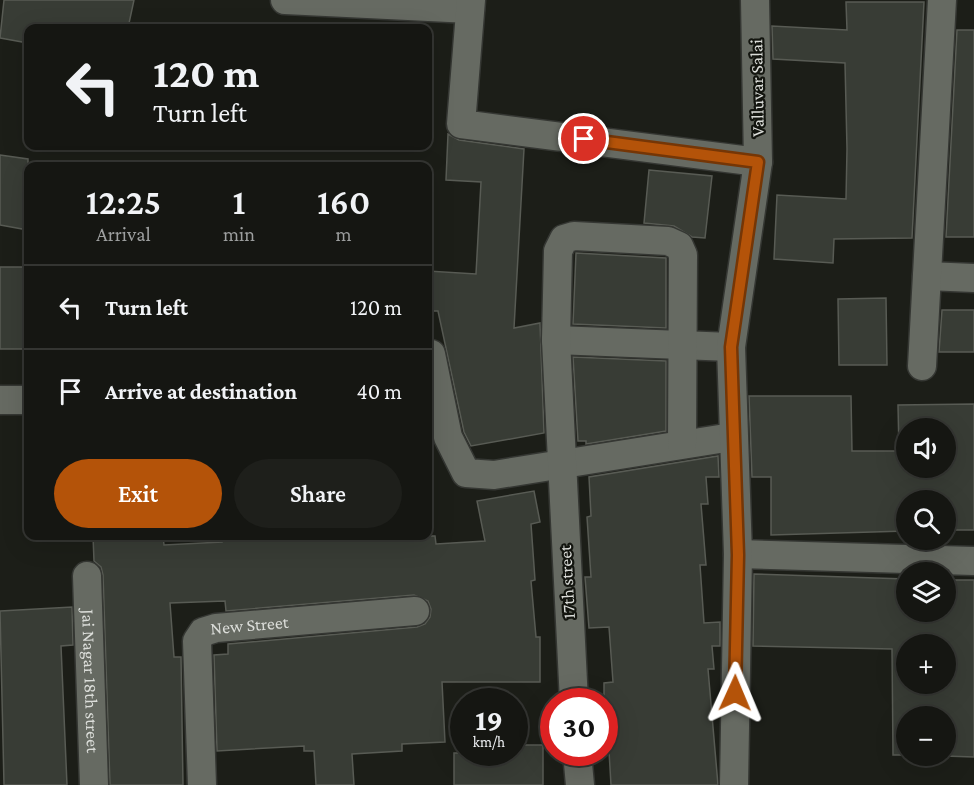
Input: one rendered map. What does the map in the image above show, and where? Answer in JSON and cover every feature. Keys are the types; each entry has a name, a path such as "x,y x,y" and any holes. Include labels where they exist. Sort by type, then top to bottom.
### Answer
{"street":[{"path":"289,0 470,4 461,124 758,162"},
{"name":"Valluvar Salai","path":"734,785 738,555 732,437 731,347 758,162 756,0"},
{"path":"922,366 942,0"},
{"name":"17th street","path":"573,688 556,340 558,251 564,239 574,236 668,242 679,246 683,255 683,345"},
{"path":"927,276 974,278"},
{"path":"556,340 731,347"},
{"path":"682,444 683,345"},
{"path":"432,359 448,436 466,473 494,475 732,437"},
{"path":"0,400 24,400"},
{"path":"738,555 974,561"},
{"name":"Jai Nagar 18th street","path":"87,576 94,785"},
{"name":"New Street","path":"202,785 197,642 203,632 216,628 415,611"},
{"path":"578,766 580,785"}],"building":[{"path":"4,0 134,0 129,24 24,24 24,42 0,38"},
{"path":"846,2 924,2 912,238 834,239 833,263 774,259 777,195 846,199 847,149 845,63 773,59 772,26 847,30"},
{"path":"957,30 974,30 974,237 946,237"},
{"path":"448,134 459,140 524,149 514,328 540,323 544,433 471,446 464,432 438,311 432,311 432,271 476,274 481,182 446,180"},
{"path":"0,155 28,159 28,162 24,162 24,229 0,225"},
{"path":"649,170 712,176 705,238 692,237 674,226 644,223"},
{"path":"576,253 666,258 666,328 573,324"},
{"path":"0,267 24,267 24,349 0,349"},
{"path":"886,298 887,365 839,365 838,299"},
{"path":"942,310 974,310 974,352 939,352"},
{"path":"573,357 666,361 666,431 586,444 586,441 578,441"},
{"path":"749,396 851,396 852,451 896,451 896,478 956,478 956,418 898,418 898,405 974,404 974,530 956,530 956,490 896,490 896,531 771,535 771,477 752,477"},
{"path":"718,456 719,477 706,477 708,504 701,504 706,565 700,565 704,623 720,622 720,646 712,646 714,669 708,669 718,785 611,785 610,766 618,766 618,688 604,688 604,683 613,682 609,627 589,628 585,577 591,577 587,517 591,516 589,477"},
{"path":"534,491 540,522 531,524 535,580 531,581 536,637 540,637 540,682 442,682 445,742 402,744 402,751 352,754 354,785 316,785 314,751 304,751 304,746 217,751 214,655 228,654 228,644 417,627 425,624 430,617 431,609 428,601 414,595 226,611 225,601 170,603 174,657 181,657 183,785 110,785 103,575 101,567 94,561 93,540 163,540 164,545 222,542 222,540 432,540 432,536 435,536 436,544 485,541 477,501"},
{"path":"754,574 896,579 896,622 956,622 956,580 974,580 974,757 956,756 956,706 896,706 896,755 893,755 892,649 753,646"},
{"path":"72,607 73,645 61,646 67,785 4,785 0,611"},
{"path":"528,745 540,745 543,785 454,785 454,766 528,766"}],"route":[{"path":"584,139 758,162 731,347 732,437 738,555 735,693"}]}
